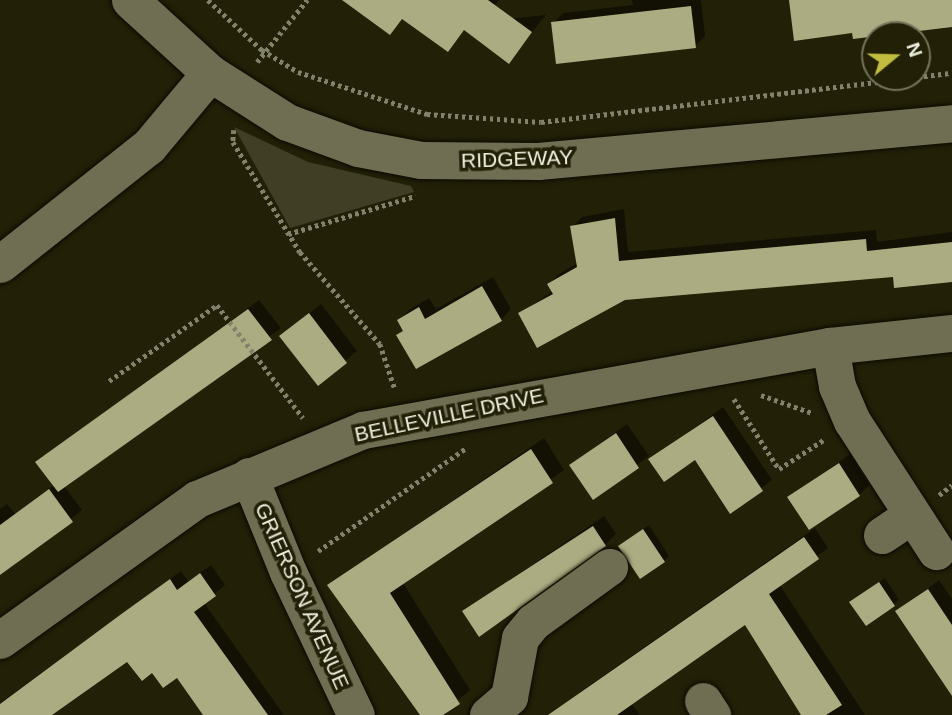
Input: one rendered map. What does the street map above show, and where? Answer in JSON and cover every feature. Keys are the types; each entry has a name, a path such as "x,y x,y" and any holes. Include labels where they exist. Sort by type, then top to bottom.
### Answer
{"street":[{"name":"RIDGEWAY","path":"130,0 222,81 288,122 349,145 444,162 538,161 952,123"},
{"path":"0,264 149,146 222,81"},
{"name":"BELLEVILLE DRIVE","path":"0,640 166,520 250,476 322,444 405,419 719,374 830,346 952,333"},
{"path":"830,346 837,386 848,423 936,551"},
{"name":"GRIERSON AVENUE","path":"250,476 288,572 356,715"},
{"path":"882,535 912,515"},
{"path":"488,715 509,697 520,638 533,622 609,567"}],"path":[{"path":"208,0 266,52 298,72 384,103 427,114 541,122 861,84"},
{"path":"307,0 266,52 222,81 233,142 288,234 380,344 405,419"},
{"path":"931,75 952,73"},
{"path":"288,234 419,195"},
{"path":"109,382 217,305 253,347 322,444"},
{"path":"719,374 848,423"},
{"path":"719,374 779,469 848,423"},
{"path":"288,572 478,440"}],"shaded area":[{"path":"234,127 308,162 411,186 414,192 290,228"}],"building":[{"path":"342,0 488,0 532,32 509,64 464,30 448,52 402,19 390,35"},
{"path":"789,0 952,0 952,27 931,30 931,21 861,21 861,38 853,39 852,33 794,41"},
{"path":"691,6 696,48 556,64 551,22"},
{"path":"615,218 619,261 866,239 867,251 952,242 952,282 894,288 893,277 625,300 537,348 518,313 553,294 547,284 577,267 570,226"},
{"path":"482,286 502,321 416,369 396,335 403,331 397,320 419,307 425,319"},
{"path":"248,309 272,340 58,492 35,462"},
{"path":"309,313 347,363 318,386 279,336"},
{"path":"713,416 763,491 730,514 695,460 664,482 648,459"},
{"path":"616,433 639,468 593,500 569,465"},
{"path":"531,449 553,483 390,593 460,704 443,715 420,715 327,585"},
{"path":"839,463 860,496 809,530 787,497"},
{"path":"49,489 73,522 0,575 0,525"},
{"path":"593,526 606,546 479,637 462,611"},
{"path":"643,529 665,562 640,579 618,546"},
{"path":"804,537 819,559 769,594 842,705 826,715 801,715 745,625 617,715 548,715"},
{"path":"200,573 216,596 194,612 268,715 203,715 177,678 163,688 152,673 142,681 127,662 52,715 0,715 0,704 170,579 177,590"},
{"path":"879,582 895,606 866,626 849,602"},
{"path":"928,589 952,625 952,696 895,611"}]}
